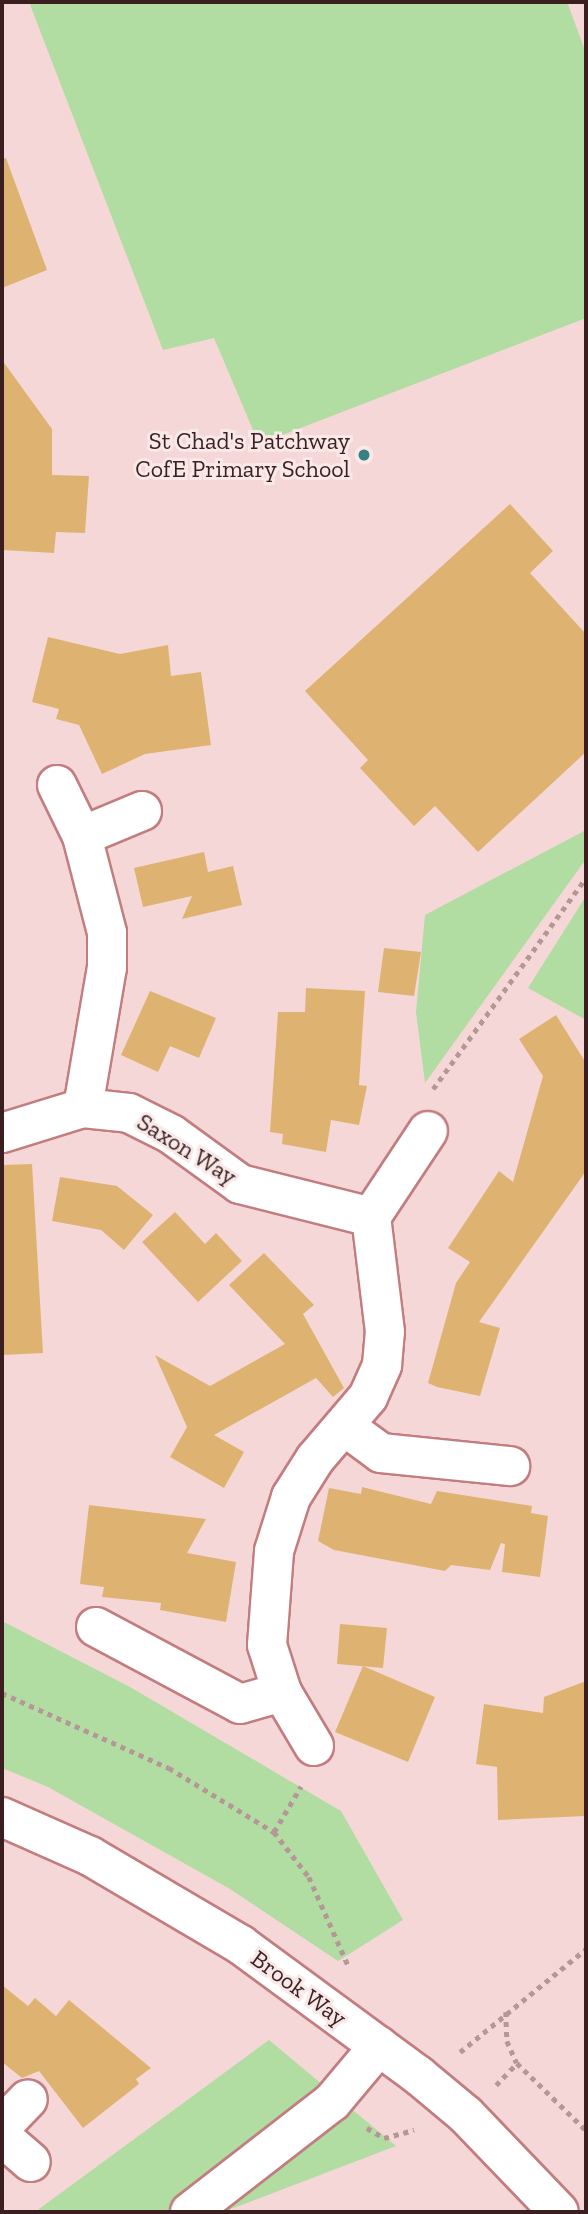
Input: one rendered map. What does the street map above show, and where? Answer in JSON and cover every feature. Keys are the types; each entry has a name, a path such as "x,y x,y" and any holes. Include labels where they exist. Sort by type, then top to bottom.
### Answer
{"street":[{"path":"57,785 82,836 107,933 107,967 83,1108"},
{"path":"82,836 142,811"},
{"name":"Saxon Way","path":"2,1133 83,1108 129,1113 171,1134 240,1184 371,1217"},
{"path":"314,1746 282,1692 267,1645 274,1551 291,1497 314,1459 346,1428 382,1365 385,1332 371,1217 428,1131"},
{"path":"346,1428 382,1453 510,1466"},
{"path":"96,1627 240,1703 282,1692"},
{"name":"Brook Way","path":"2,1817 90,1856 241,1945 379,2046 466,2115 559,2212"},
{"path":"190,2212 332,2102 379,2046"},
{"path":"2,2137 31,2162"}],"path":[{"path":"428,1131 418,1109 586,878"},
{"path":"2,1693 169,1768 274,1832 309,1877 343,1961 354,1970"},
{"path":"274,1832 305,1779 314,1746"},
{"path":"457,2055 506,2012 586,1949"},
{"path":"506,2012 507,2041 517,2063 586,2130"},
{"path":"446,2046 466,2063"},
{"path":"484,2080 492,2088 517,2063"}],"green space":[{"path":"29,2 567,2 586,53 586,318 259,444 214,338 163,350"},
{"path":"586,830 586,859 425,1083 416,1012 425,915"},
{"path":"586,896 586,1020 528,988"},
{"path":"2,1621 130,1687 341,1811 403,1920 338,1961 230,1889 48,1787 2,1768"},
{"path":"269,2040 396,2146 223,2212 35,2212"}],"building":[{"path":"6,158 47,270 2,288 2,159"},
{"path":"2,360 52,429 52,475 89,476 85,533 56,532 54,553 2,550"},
{"path":"510,504 553,551 530,573 586,634 586,752 478,852 435,806 414,826 360,768 368,760 305,691"},
{"path":"48,637 120,654 168,645 171,676 201,672 211,745 145,754 102,774 79,725 56,719 59,709 32,702"},
{"path":"204,852 208,872 233,866 242,905 182,919 192,896 143,907 134,868"},
{"path":"384,948 421,952 414,996 378,992"},
{"path":"306,988 365,991 359,1085 367,1086 359,1125 331,1120 326,1152 282,1144 283,1134 270,1132 278,1012 305,1012"},
{"path":"150,991 216,1018 199,1058 170,1046 158,1072 121,1055"},
{"path":"556,1015 586,1063 586,1171 479,1322 500,1328 480,1396 437,1387 428,1383 456,1283 470,1262 448,1248 499,1171 513,1182 543,1076 519,1039"},
{"path":"32,1164 43,1353 2,1355 2,1165"},
{"path":"60,1177 117,1186 153,1215 124,1250 101,1230 52,1221"},
{"path":"175,1212 205,1244 216,1233 242,1261 198,1302 142,1242"},
{"path":"264,1253 314,1305 303,1314 344,1388 333,1397 316,1378 214,1435 244,1452 224,1488 170,1457 187,1427 155,1355 210,1386 285,1344 229,1285"},
{"path":"362,1487 431,1504 437,1491 532,1506 531,1513 548,1516 540,1577 502,1572 505,1544 501,1543 490,1570 451,1565 445,1571 334,1550 318,1541 329,1488 361,1494"},
{"path":"89,1505 206,1519 187,1553 236,1562 226,1622 160,1610 161,1603 102,1597 104,1587 80,1584"},
{"path":"340,1624 387,1628 383,1668 337,1664"},
{"path":"363,1666 435,1697 408,1762 335,1732"},
{"path":"586,1681 586,1816 498,1820 497,1767 476,1764 484,1704 543,1713 544,1697"},
{"path":"2,1985 28,2006 35,1998 56,2016 69,2000 151,2068 136,2079 139,2084 83,2128 39,2071 22,2078 2,2062"}],"place":[{"name":"St Chad's Patchway CofE Primary School","path":"364,455"}]}
